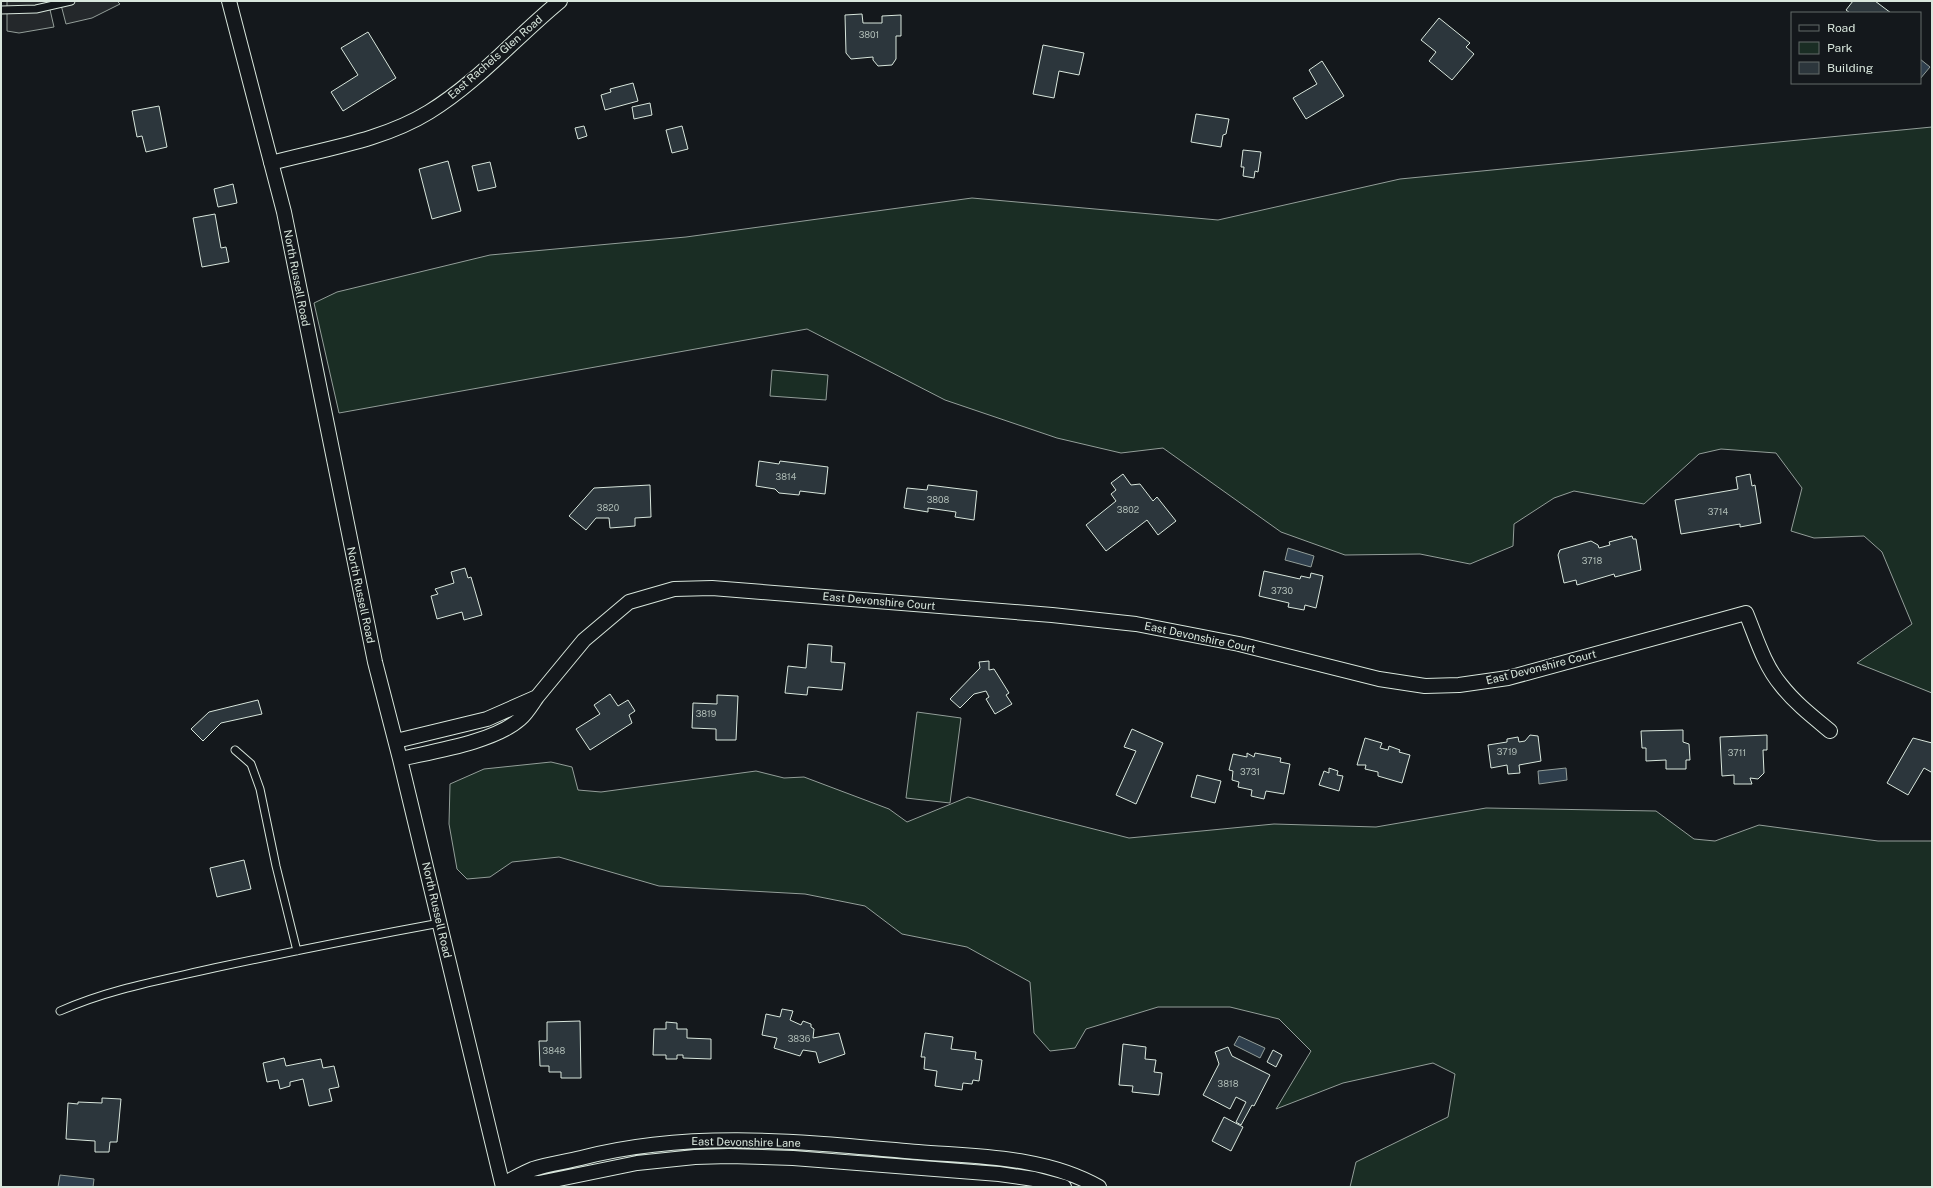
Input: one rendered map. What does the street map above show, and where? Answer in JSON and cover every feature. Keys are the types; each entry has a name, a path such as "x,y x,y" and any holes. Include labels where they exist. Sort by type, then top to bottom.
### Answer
{"street":[{"name":"North Russell Road","path":"229,1 284,212 375,662 396,741 503,1185"},
{"name":"East Rachels Glen Road","path":"271,162 354,142 394,130 427,113 467,85 530,26 560,1"},
{"name":"East Devonshire Court","path":"400,759 476,740 504,730 521,718 584,640 628,602 684,588 712,588 1052,615 1136,624 1239,644 1379,679 1425,686 1460,685 1508,678 1746,613 1760,649 1780,685 1830,731"},
{"name":"East Devonshire Court","path":"396,741 487,719 537,697"},
{"name":"East Devonshire Lane","path":"503,1185 533,1170 606,1151 672,1142 730,1139 831,1144 1023,1161 1064,1171 1099,1187"},
{"name":"East Devonshire Lane","path":"503,1185 539,1183 637,1163 695,1157 729,1156 793,1158 999,1174 1034,1179 1064,1187"}],"lane":[{"path":"1,10 36,9 71,1"},
{"path":"235,750 251,764 260,788 276,866 297,950"},
{"path":"60,1011 89,998 146,983 297,950 440,923"}],"green space":[{"path":"1932,127 1932,693 1857,663 1912,624 1882,552 1864,536 1814,538 1791,531 1802,488 1776,453 1721,449 1699,454 1644,504 1574,491 1554,498 1514,524 1513,546 1470,564 1420,554 1345,555 1281,532 1163,448 1121,453 1057,438 945,400 807,329 339,413 314,303 337,292 490,255 686,237 972,198 1218,220 1400,179"},
{"path":"772,370 828,375 826,400 770,396"},
{"path":"917,712 961,718 950,803 906,798"},
{"path":"551,762 572,767 578,790 601,792 756,771 784,778 804,777 889,809 907,822 968,797 1129,838 1274,824 1376,827 1486,808 1656,811 1694,839 1715,841 1759,825 1878,841 1932,841 1932,1187 1350,1187 1356,1162 1448,1117 1455,1074 1433,1063 1343,1083 1276,1109 1311,1051 1279,1019 1230,1007 1158,1007 1086,1029 1075,1048 1050,1051 1034,1033 1030,982 967,947 902,934 865,906 805,894 659,886 559,857 512,862 490,877 467,879 457,869 449,824 450,784 484,769"}],"shaded area":[{"path":"7,1 48,1 54,27 19,33 7,31"},
{"path":"60,1 117,1 120,4 92,18 66,24"}],"water":[{"path":"1921,60 1930,67 1921,78"},
{"path":"1288,548 1314,556 1311,567 1285,560"},
{"path":"1566,768 1567,780 1539,784 1538,771"},
{"path":"1239,1036 1265,1048 1260,1058 1234,1045"},
{"path":"60,1175 94,1179 93,1187 58,1187"}],"building":[{"path":"1853,1 1875,1 1890,12 1849,12 1846,10"},
{"path":"862,14 863,23 882,23 882,16 901,15 901,36 896,36 896,59 892,65 878,66 873,60 873,57 851,59 846,53 845,15"},
{"path":"1439,18 1470,43 1466,47 1474,54 1452,80 1429,61 1436,52 1421,40"},
{"path":"368,32 396,78 343,111 331,92 358,75 341,48"},
{"path":"1043,45 1084,53 1079,75 1059,71 1054,98 1033,94"},
{"path":"1322,61 1344,96 1306,119 1293,98 1317,84 1309,70"},
{"path":"633,83 638,101 605,110 601,95 611,92 610,89"},
{"path":"650,103 652,115 634,119 632,107"},
{"path":"159,106 167,147 146,152 142,136 137,137 132,111"},
{"path":"1196,114 1229,119 1226,134 1223,135 1221,147 1191,142"},
{"path":"584,126 587,136 578,139 575,128"},
{"path":"682,126 688,149 672,153 666,130"},
{"path":"1243,150 1261,152 1258,172 1255,171 1254,178 1243,176 1244,167 1241,167"},
{"path":"448,161 461,211 432,219 419,169"},
{"path":"490,162 496,187 478,191 472,166"},
{"path":"233,184 237,203 218,207 214,189"},
{"path":"215,214 221,248 226,247 229,262 202,267 193,218"},
{"path":"759,461 779,464 780,461 828,467 825,494 800,491 799,495 779,493 775,489 756,486"},
{"path":"1123,474 1131,485 1140,484 1153,501 1157,497 1176,521 1158,535 1147,520 1106,551 1086,525 1116,501 1111,494 1116,490 1111,483"},
{"path":"1750,474 1752,486 1755,485 1761,523 1740,527 1740,524 1681,534 1675,500 1738,489 1736,477"},
{"path":"650,485 651,517 635,518 635,526 610,528 609,518 596,518 586,530 569,516 594,488"},
{"path":"928,485 977,491 974,520 955,517 956,512 928,508 928,512 904,508 907,488 927,490"},
{"path":"1632,536 1633,539 1636,539 1641,570 1615,577 1614,574 1577,585 1576,580 1564,583 1558,555 1560,550 1591,541 1598,545 1599,548 1610,545 1609,542"},
{"path":"465,568 468,578 471,577 482,615 464,620 462,612 437,619 431,596 438,594 435,589 454,583 451,572"},
{"path":"1264,571 1300,579 1301,576 1310,578 1311,573 1323,576 1316,608 1305,605 1304,610 1288,607 1289,603 1259,596"},
{"path":"808,644 832,646 831,662 845,663 842,690 808,687 807,695 785,693 788,666 806,668"},
{"path":"989,661 989,670 994,669 1009,693 1006,695 1012,704 995,714 986,699 989,697 986,691 974,694 960,708 950,699 980,668 979,662"},
{"path":"610,694 618,706 628,700 635,711 629,715 632,723 590,750 576,729 600,714 594,705"},
{"path":"717,695 738,696 736,740 716,740 716,729 692,728 693,703 717,704"},
{"path":"258,700 262,714 221,723 203,741 191,729 209,712"},
{"path":"1132,729 1163,743 1136,804 1116,795 1136,751 1124,747"},
{"path":"1683,730 1683,742 1689,744 1690,760 1686,760 1686,769 1666,769 1666,760 1646,761 1646,748 1642,748 1641,731"},
{"path":"1530,735 1538,736 1541,761 1519,765 1520,773 1508,774 1507,765 1491,768 1488,745 1507,742 1507,739 1518,737 1519,742 1525,741"},
{"path":"1767,735 1767,750 1763,750 1764,773 1758,779 1750,778 1752,784 1734,784 1734,775 1722,776 1720,737"},
{"path":"1365,738 1382,743 1380,748 1388,750 1389,746 1400,750 1399,752 1410,755 1402,783 1378,776 1378,772 1365,769 1366,765 1357,765"},
{"path":"1913,738 1932,743 1932,771 1931,772 1924,768 1908,795 1887,783"},
{"path":"1247,753 1254,757 1255,753 1281,758 1280,762 1290,764 1284,794 1266,791 1264,799 1251,796 1252,790 1238,787 1239,782 1232,780 1233,771 1229,770 1233,754 1247,757"},
{"path":"1329,768 1338,771 1337,775 1343,776 1339,791 1319,785 1324,771 1329,773"},
{"path":"1197,775 1221,781 1215,803 1191,797"},
{"path":"244,860 251,889 217,897 210,868"},
{"path":"782,1009 793,1011 790,1020 801,1025 803,1021 811,1024 811,1027 814,1029 813,1038 839,1033 845,1054 819,1063 816,1052 803,1050 800,1056 774,1048 777,1038 762,1035 766,1014 780,1017"},
{"path":"580,1021 581,1078 561,1078 561,1072 549,1072 549,1066 540,1066 539,1041 547,1041 547,1022"},
{"path":"666,1022 677,1023 677,1029 687,1029 687,1038 711,1039 711,1059 683,1058 683,1055 677,1055 677,1059 666,1059 666,1055 653,1055 654,1029 666,1029"},
{"path":"925,1033 953,1037 951,1049 976,1052 975,1059 982,1060 979,1081 973,1080 972,1084 963,1083 962,1090 935,1086 937,1071 924,1069 925,1057 921,1057"},
{"path":"1123,1044 1146,1047 1145,1059 1156,1060 1154,1072 1162,1073 1159,1095 1132,1092 1133,1086 1119,1085"},
{"path":"1228,1047 1232,1056 1270,1075 1254,1106 1252,1105 1241,1125 1236,1122 1246,1102 1236,1097 1230,1109 1203,1095 1219,1064 1215,1052"},
{"path":"1273,1050 1282,1055 1276,1067 1267,1062"},
{"path":"284,1058 286,1066 321,1059 323,1068 334,1066 339,1087 329,1089 332,1101 309,1106 303,1079 290,1082 290,1086 280,1089 278,1080 267,1082 263,1063"},
{"path":"102,1098 121,1099 117,1142 110,1142 109,1152 95,1152 95,1141 66,1139 68,1103 102,1103"},
{"path":"1224,1117 1243,1127 1231,1151 1212,1141"}]}
